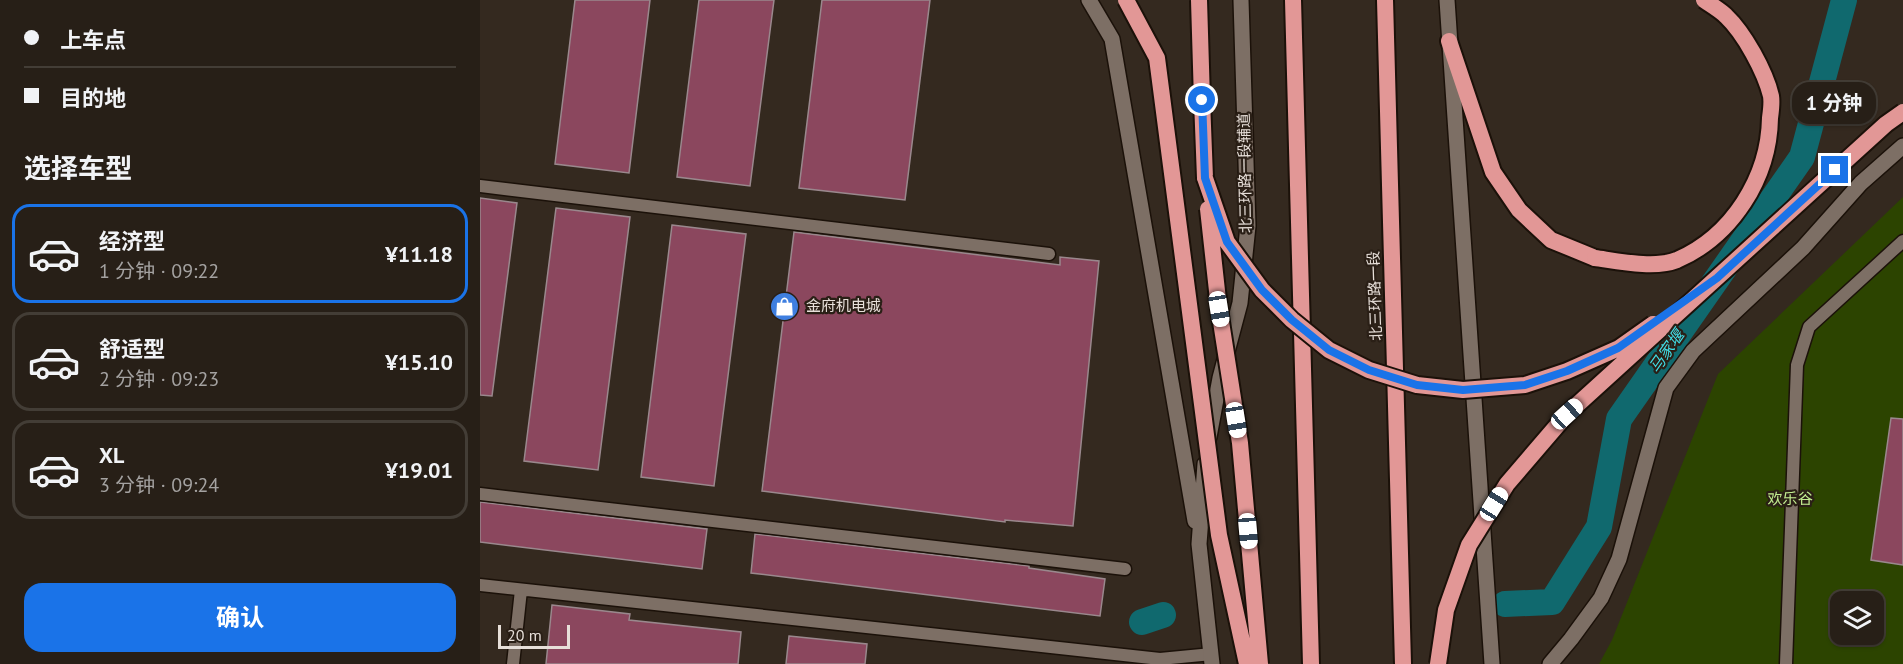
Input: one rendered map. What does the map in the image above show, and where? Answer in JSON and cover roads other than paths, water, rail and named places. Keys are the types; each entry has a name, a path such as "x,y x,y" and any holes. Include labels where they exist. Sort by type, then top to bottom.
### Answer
{"highway":[{"path":"1126,0 1157,58 1219,535 1247,664"},
{"path":"1199,0 1205,178 1219,309 1240,443 1260,664"},
{"path":"1293,0 1311,664"},
{"name":"北三环路一段","path":"1385,0 1403,664"},
{"path":"1449,41 1493,172 1519,210 1551,240 1595,258 1635,264 1675,261 1707,243 1735,217 1757,180 1770,139 1771,96 1754,53 1727,17 1704,0"},
{"path":"1438,664 1446,610 1469,545 1507,484 1567,414 1886,124 1903,112"},
{"path":"1205,178 1227,242 1262,290 1292,320 1329,350 1369,370 1417,385 1463,390 1525,385 1567,371 1618,348 1717,278"}],"main road":[{"path":"1089,0 1112,39 1199,544"},
{"name":"北三环路一段辅道","path":"1212,659 1199,544 1207,448 1220,378 1240,303 1248,226 1240,0"},
{"path":"1447,0 1492,664"},
{"path":"1550,664 1601,598 1619,559 1654,424 1666,388 1693,351 1803,249 1861,183 1903,146"}],"lane":[{"path":"480,186 1049,254"},
{"path":"1786,664 1797,365 1809,327 1903,241"},
{"path":"480,494 1125,569"},
{"path":"480,585 1160,659 1212,659"},
{"path":"513,664 521,590"}],"waterway":[{"name":"马家堰","path":"1505,604 1552,602 1599,527 1619,419 1802,157 1844,0"},
{"name":"马家堰","path":"1142,622 1163,615"}],"place":[{"name":"金府机电城","path":"785,306"}],"park label":[{"name":"欢乐谷","path":"1790,499"}]}
